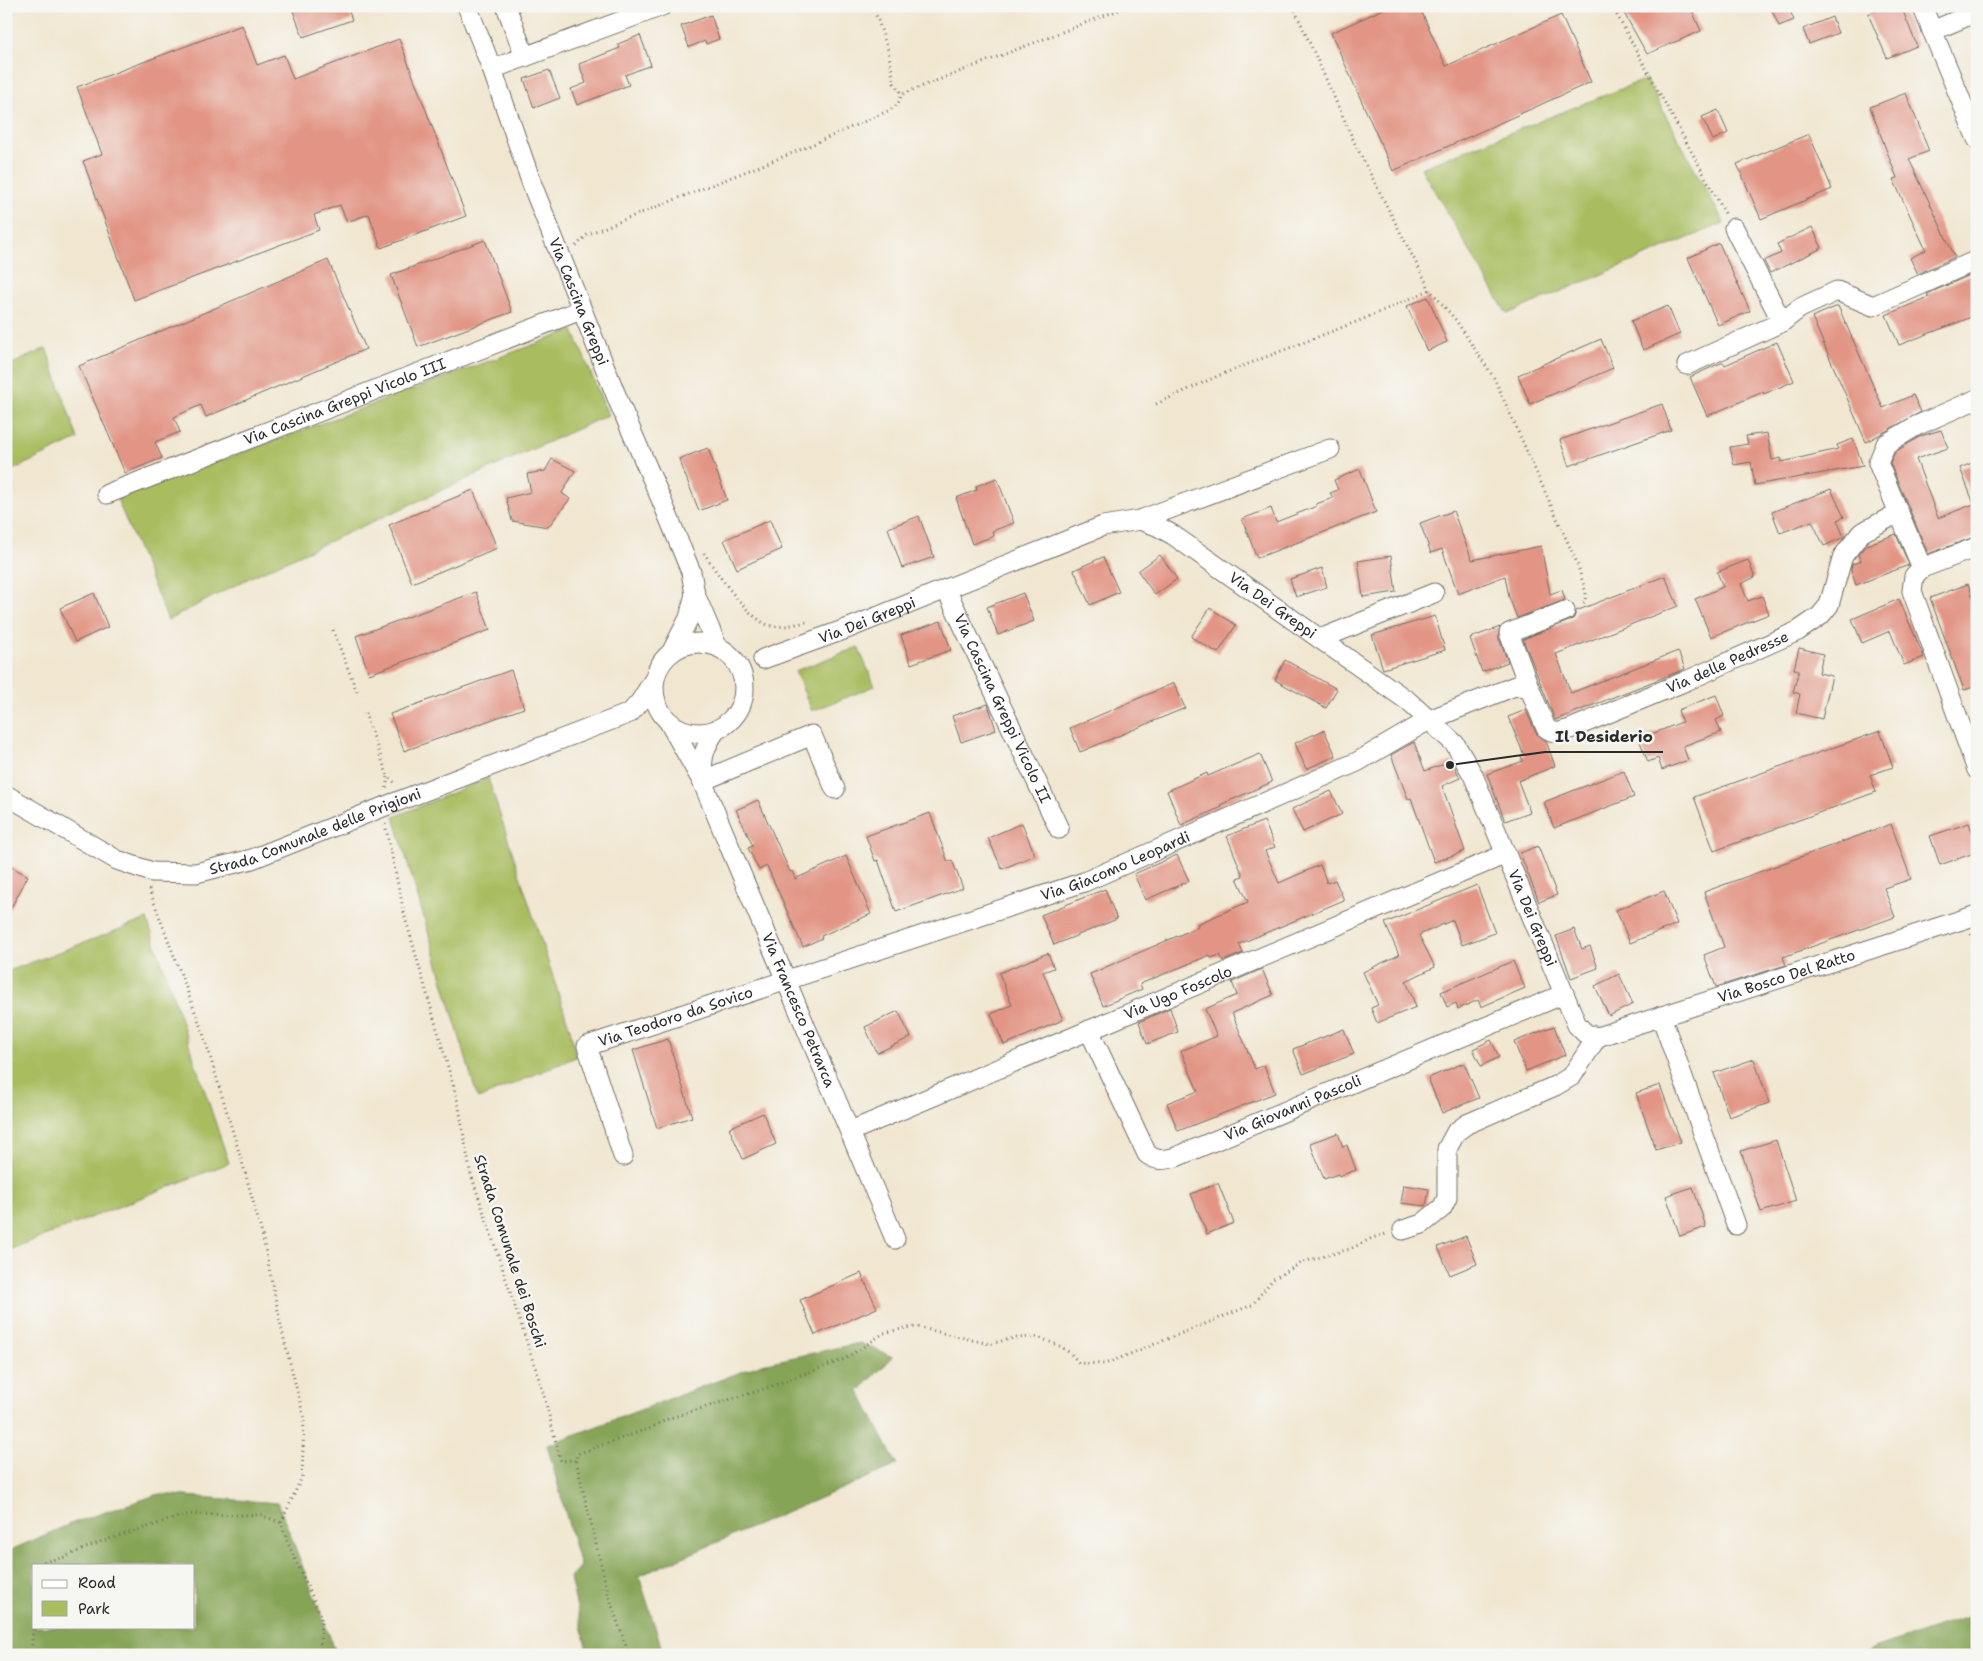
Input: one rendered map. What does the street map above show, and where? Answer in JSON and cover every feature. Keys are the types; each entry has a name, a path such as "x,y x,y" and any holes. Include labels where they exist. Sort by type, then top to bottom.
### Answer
{"street":[{"name":"Via Cascina Greppi","path":"468,6 533,187 581,310 687,563 695,594 724,650"},
{"path":"506,6 525,57"},
{"path":"492,69 662,6"},
{"path":"1922,6 1977,139"},
{"path":"1932,31 1977,12"},
{"path":"1734,228 1782,322"},
{"path":"1687,365 1782,322 1800,308 1837,291 1873,306 1977,260"},
{"name":"Via Cascina Greppi Vicolo III","path":"107,494 581,310"},
{"path":"1922,568 1878,463 1886,444 1916,426 1977,399"},
{"path":"1140,520 1330,449"},
{"name":"Via delle Pedresse","path":"1565,611 1509,634 1528,687 1546,728 1551,732 1558,733 1686,681 1798,631 1820,616 1829,605 1843,556 1861,533 1898,513"},
{"name":"Via Dei Greppi","path":"763,659 1103,526 1140,520 1157,526 1173,535 1408,701 1455,744 1473,775 1576,1025 1586,1034 1597,1037"},
{"path":"1977,547 1922,568 1914,576 1912,591 1977,770"},
{"name":"Via Cascina Greppi Vicolo II","path":"946,589 1059,829"},
{"path":"1320,639 1434,593"},
{"path":"674,650 689,618 695,594"},
{"path":"724,650 739,666 744,681 742,704 735,716 726,725 716,730 701,734 684,732 668,722 659,712 654,698 653,682 656,670 665,656 688,643 702,642 724,650 747,659 763,659"},
{"path":"744,691 763,659"},
{"path":"653,682 630,713 668,722"},
{"path":"1429,720 1515,686 1528,687"},
{"name":"Strada Comunale delle Prigioni","path":"6,795 117,860 152,872 196,873 243,862 630,713"},
{"name":"Via Giacomo Leopardi","path":"787,980 1084,882 1357,762 1429,720"},
{"name":"Via Francesco Petrarca","path":"668,722 702,782 896,1239"},
{"name":"Via Francesco Petrarca","path":"702,782 702,756 706,744 716,730"},
{"path":"702,782 812,735 835,789"},
{"name":"Via Ugo Foscolo","path":"851,1131 1506,854"},
{"name":"Via Bosco Del Ratto","path":"1597,1037 1977,915"},
{"name":"Via Teodoro da Sovico","path":"623,1156 587,1046 787,980"},
{"name":"Via Giovanni Pascoli","path":"1089,1030 1147,1154 1154,1160 1165,1160 1564,994"},
{"path":"1661,1016 1736,1225"},
{"path":"1403,1230 1422,1224 1442,1208 1447,1198 1447,1149 1456,1132 1467,1124 1555,1086 1572,1076 1597,1037"}],"path":[{"path":"873,6 888,50 894,83 902,94"},
{"path":"559,253 574,248 588,234 795,152 890,110 898,104 902,94 1128,6"},
{"path":"1293,6 1357,148 1430,290 1455,319 1494,378 1577,563 1586,593 1585,602 1565,611"},
{"path":"1612,6 1734,228"},
{"path":"1156,404 1220,375 1361,320 1430,290"},
{"path":"712,565 733,593 751,612 769,625 783,626 814,621"},
{"path":"333,630 357,692"},
{"path":"365,713 388,777"},
{"name":"Strada Comunale dei Boschi","path":"383,807 386,833 405,916 458,1102 470,1170 542,1388 560,1458 562,1461 576,1461"},
{"path":"138,868 150,892 203,1033 262,1234 283,1335 304,1418 302,1477 281,1522 290,1548 321,1616 320,1655"},
{"path":"629,1655 608,1597 576,1461 577,1454 650,1428 670,1418 761,1390 845,1359 884,1333 906,1328 918,1327 989,1344 1014,1338 1038,1337 1062,1347 1079,1363 1105,1364 1252,1305 1273,1279 1303,1262 1350,1249 1372,1238 1403,1230"},
{"path":"41,1564 103,1541 188,1514 261,1515 281,1522"},
{"path":"31,1655 33,1628"}],"green space":[{"path":"1646,79 1724,223 1507,314 1421,168"},
{"path":"573,330 608,415 255,575 168,620 117,499"},
{"path":"46,348 78,439 6,473 6,367"},
{"path":"858,647 875,686 812,711 795,671"},
{"path":"488,778 570,1029 576,1057 478,1099 394,817"},
{"path":"147,919 229,1163 6,1251 6,972"},
{"path":"860,1343 893,1357 859,1391 897,1465 639,1576 664,1655 588,1655 570,1578 580,1566 547,1445 762,1364"},
{"path":"159,1494 278,1503 337,1655 6,1655 6,1552 70,1524"},
{"path":"1977,1614 1977,1655 1853,1655"}],"building":[{"path":"306,6 347,6 352,20 303,37 293,11"},
{"path":"1390,6 1419,6 1446,66 1561,15 1591,82 1393,171 1331,33"},
{"path":"1620,6 1690,6 1701,31 1647,54"},
{"path":"1770,6 1788,6 1794,20 1779,26"},
{"path":"1888,6 1901,6 1917,46 1887,58 1868,14"},
{"path":"711,15 719,39 706,44 705,41 689,47 681,26"},
{"path":"1832,17 1838,33 1809,44 1803,29"},
{"path":"242,25 257,65 284,55 293,79 399,39 466,216 381,248 369,214 347,222 340,205 314,215 319,230 134,300 83,161 102,154 77,87"},
{"path":"640,35 651,65 625,75 629,85 577,105 571,89 586,83 579,64 620,48 618,44"},
{"path":"549,70 560,98 534,108 524,79"},
{"path":"1906,93 1929,151 1909,159 1955,257 1918,274 1910,258 1926,250 1893,179 1897,178 1870,107"},
{"path":"1718,110 1728,133 1713,140 1702,117"},
{"path":"1809,134 1832,189 1761,219 1737,164"},
{"path":"1812,227 1822,248 1770,273 1764,261 1781,253 1777,244"},
{"path":"485,240 512,312 418,347 391,275"},
{"path":"1719,243 1750,311 1718,325 1688,258"},
{"path":"328,260 366,349 206,417 201,405 174,417 180,432 155,442 162,458 125,473 79,366"},
{"path":"1977,272 1977,315 1899,345 1886,315 1929,297 1927,294"},
{"path":"1428,297 1447,342 1427,351 1407,306"},
{"path":"1668,306 1680,334 1643,350 1631,321"},
{"path":"1838,306 1883,408 1913,395 1921,412 1866,442 1812,317"},
{"path":"1601,339 1613,368 1530,404 1518,375"},
{"path":"1777,342 1794,381 1707,416 1690,377 1723,362 1725,365"},
{"path":"1662,404 1671,430 1569,466 1560,440"},
{"path":"1941,430 1948,448 1916,459 1938,518 1974,504 1960,468 1977,461 1977,536 1928,554 1890,463 1895,452 1921,436"},
{"path":"1767,433 1772,460 1781,458 1782,462 1838,449 1837,445 1853,439 1863,466 1755,485 1751,462 1734,465 1730,447 1748,444 1746,436"},
{"path":"708,448 727,500 699,511 679,459"},
{"path":"552,459 575,471 562,493 570,499 548,527 512,521 506,498 531,492 527,474 545,471"},
{"path":"1360,469 1376,512 1257,558 1242,519 1271,508 1276,522 1317,506 1316,504 1333,498 1330,493 1338,490 1334,480"},
{"path":"997,478 1014,523 992,531 994,536 972,544 956,498 977,490 976,486"},
{"path":"1831,489 1844,517 1837,520 1844,537 1824,546 1812,521 1780,533 1772,512"},
{"path":"473,490 497,548 412,583 389,525"},
{"path":"1453,511 1472,560 1541,546 1550,594 1562,590 1565,600 1517,618 1509,597 1505,576 1458,594 1442,549 1431,553 1420,523"},
{"path":"919,516 934,557 902,568 888,528"},
{"path":"770,520 782,549 737,569 724,540"},
{"path":"1896,534 1909,565 1856,585 1851,569 1852,564 1861,561 1858,555 1866,545"},
{"path":"1160,555 1177,579 1155,595 1138,571"},
{"path":"1391,556 1396,592 1363,597 1358,561"},
{"path":"1103,557 1119,592 1090,605 1074,570"},
{"path":"1748,560 1755,577 1741,584 1748,601 1762,596 1769,614 1711,637 1695,599 1723,587 1717,572"},
{"path":"1322,568 1327,587 1296,597 1290,579"},
{"path":"1665,576 1678,606 1556,654 1571,693 1678,651 1685,669 1555,720 1523,639 1569,621 1574,618 1576,611"},
{"path":"1968,584 1977,608 1977,686 1964,690 1930,598"},
{"path":"476,592 490,630 369,674 356,636"},
{"path":"94,593 108,627 75,642 60,608"},
{"path":"1023,593 1034,621 998,635 987,607"},
{"path":"1899,599 1924,657 1904,665 1890,631 1862,643 1852,619"},
{"path":"1210,608 1236,625 1218,653 1191,637"},
{"path":"1435,616 1445,650 1383,669 1372,635"},
{"path":"941,621 951,650 911,664 901,635"},
{"path":"1500,627 1498,636 1508,662 1482,672 1470,638"},
{"path":"1799,648 1823,654 1819,673 1832,676 1822,719 1796,713 1800,694 1793,692 1799,670 1794,669"},
{"path":"1285,660 1337,689 1326,708 1275,680"},
{"path":"511,670 524,708 404,751 390,714"},
{"path":"1174,683 1185,708 1080,752 1070,728"},
{"path":"1716,695 1724,716 1716,720 1721,732 1683,746 1688,760 1662,770 1658,758 1648,762 1639,739 1682,722 1678,710"},
{"path":"988,704 996,730 961,742 952,716"},
{"path":"1526,710 1536,733 1546,741 1555,766 1518,781 1530,812 1505,821 1487,774 1523,761 1521,756 1524,755 1508,717"},
{"path":"1324,730 1336,756 1306,769 1295,743"},
{"path":"1880,731 1893,767 1870,775 1876,792 1714,851 1694,797"},
{"path":"1414,742 1425,771 1452,761 1460,778 1442,786 1465,851 1434,862 1411,798 1408,799 1391,755"},
{"path":"1260,754 1272,782 1181,825 1167,791 1207,773 1208,776"},
{"path":"1624,771 1634,797 1554,828 1544,802"},
{"path":"1331,791 1342,814 1303,832 1292,809"},
{"path":"758,800 790,872 792,871 795,879 846,856 871,914 821,936 822,938 803,947 767,866 759,870 748,848 753,846 736,810"},
{"path":"930,813 948,862 952,860 963,888 896,912 878,860 875,861 866,836"},
{"path":"1264,821 1275,847 1265,851 1279,883 1320,865 1327,883 1335,880 1344,900 1239,944 1243,953 1223,961 1220,955 1211,958 1210,955 1140,984 1142,989 1103,1006 1090,974 1198,927 1197,924 1248,902 1237,878 1243,876 1227,836"},
{"path":"1022,823 1035,855 1002,869 988,838"},
{"path":"1969,823 1977,845 1977,852 1940,865 1930,836"},
{"path":"1891,824 1911,879 1884,888 1895,917 1783,957 1786,965 1716,987 1704,955 1724,947 1704,892"},
{"path":"1538,846 1557,895 1539,902 1520,853"},
{"path":"1177,855 1189,881 1145,900 1134,874"},
{"path":"6,864 28,876 6,917"},
{"path":"1477,885 1495,933 1462,945 1453,920 1419,935 1435,967 1406,981 1416,1007 1377,1023 1371,1008 1378,1005 1363,972 1399,955 1385,923"},
{"path":"1105,889 1117,919 1054,945 1041,915"},
{"path":"1664,891 1677,924 1630,943 1616,910"},
{"path":"1574,929 1582,949 1590,946 1598,968 1571,978 1556,936"},
{"path":"1048,953 1054,968 1043,972 1063,1020 1004,1045 991,1014 1012,1005 999,973"},
{"path":"1513,961 1525,988 1481,1007 1478,1000 1458,1009 1456,1003 1447,1007 1441,992"},
{"path":"1262,969 1273,995 1232,1013 1255,1069 1264,1065 1275,1093 1178,1131 1167,1103 1198,1091 1181,1051 1217,1036 1205,1009 1237,995 1232,982"},
{"path":"1619,974 1633,1004 1609,1016 1595,986"},
{"path":"1170,1008 1178,1032 1147,1044 1139,1022"},
{"path":"898,1011 911,1037 877,1053 865,1027"},
{"path":"1554,1026 1565,1055 1526,1071 1514,1042"},
{"path":"1344,1029 1354,1054 1303,1074 1293,1049"},
{"path":"668,1039 692,1117 657,1128 633,1050"},
{"path":"1491,1040 1499,1057 1481,1066 1473,1049"},
{"path":"1754,1059 1769,1103 1729,1117 1714,1073"},
{"path":"1464,1063 1479,1098 1442,1113 1428,1078"},
{"path":"1660,1085 1681,1142 1656,1150 1636,1093"},
{"path":"763,1113 776,1144 743,1159 729,1128"},
{"path":"1338,1133 1343,1147 1347,1145 1356,1170 1324,1179 1310,1143"},
{"path":"1776,1140 1796,1201 1761,1212 1741,1151"},
{"path":"1218,1183 1234,1223 1207,1234 1191,1194"},
{"path":"1404,1185 1429,1189 1426,1206 1401,1203"},
{"path":"1693,1187 1706,1227 1680,1236 1666,1196"},
{"path":"1466,1236 1477,1264 1450,1275 1438,1247"},
{"path":"861,1273 877,1308 815,1335 800,1300"}],"place":[{"name":"Il Desiderio","path":"1450,765"}]}
